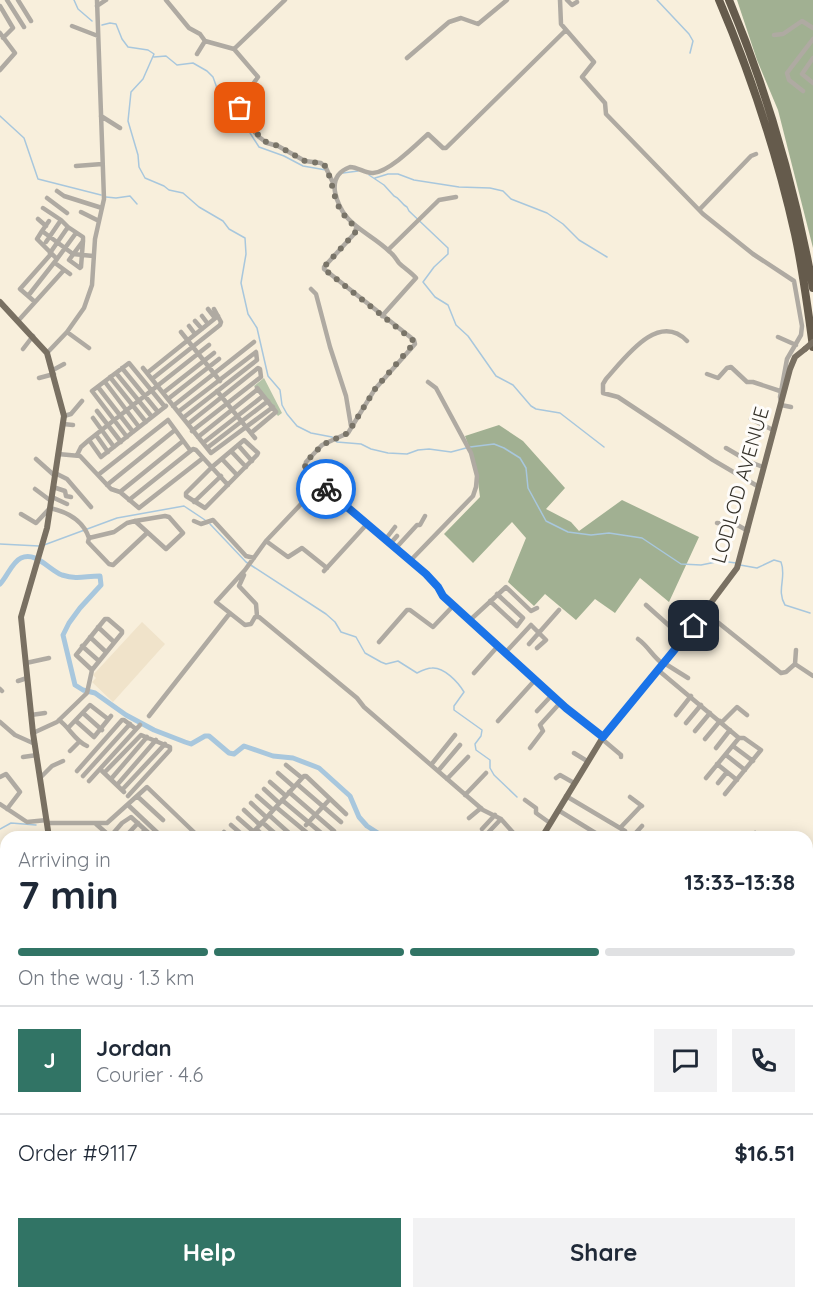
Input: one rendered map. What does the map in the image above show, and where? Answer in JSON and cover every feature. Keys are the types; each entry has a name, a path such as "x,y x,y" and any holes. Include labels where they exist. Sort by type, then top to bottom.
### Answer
{"highway":[{"path":"719,0 756,94 787,200 795,236 810,346"},
{"path":"729,0 776,128 804,234 813,288"}],"main road":[{"path":"0,302 47,353 63,424 51,504 21,617 27,678 26,696 31,715 48,831"},
{"name":"LODLOD AVENUE","path":"545,831 602,738 684,639 739,564 759,487 768,433 781,403 793,361 810,346"}],"street":[{"path":"7,0 24,27"},
{"path":"18,0 31,21"},
{"path":"47,353 67,332 84,308 92,285 93,256 104,196 97,3 106,0"},
{"path":"166,0 189,28 200,33 206,41 234,49 258,77 240,102 244,117 253,130 264,141 305,161 321,163 334,185 338,204 344,215 356,228 388,250 416,278 382,316"},
{"path":"234,49 285,0"},
{"path":"407,58 449,22 461,18 478,24 507,0"},
{"path":"560,0 560,20 594,62 582,77 605,103 606,114 699,210 753,254 794,281 802,326 801,335 787,359 780,392 781,403 791,407"},
{"path":"567,0 572,5 577,2"},
{"path":"0,6 13,28 3,38"},
{"path":"774,36 783,34 802,21 813,28"},
{"path":"72,26 98,36"},
{"path":"334,185 340,173 350,167 370,173 382,170 412,149 428,134 443,148 446,148 566,30"},
{"path":"0,33 15,53 1,68"},
{"path":"802,91 789,80 788,73 813,39"},
{"path":"197,54 206,41"},
{"path":"813,58 802,74 813,83"},
{"path":"101,116 120,128"},
{"path":"699,210 751,156 756,154"},
{"path":"76,166 102,164"},
{"path":"57,191 64,196 102,208"},
{"path":"388,250 439,200 456,197"},
{"path":"47,198 67,213"},
{"path":"43,208 83,237 83,241 82,256 80,268 69,260 83,241"},
{"path":"54,216 60,208"},
{"path":"81,212 99,221"},
{"path":"38,219 48,224 35,237 70,274"},
{"path":"48,239 60,220"},
{"path":"35,302 21,289 68,227"},
{"path":"356,228 355,233 324,269 414,340 415,344 375,389 348,433 322,445 305,467 306,472 410,561 469,621 621,757"},
{"path":"42,231 48,239 57,242 74,254 93,256"},
{"path":"28,297 76,232"},
{"path":"18,321 64,270"},
{"path":"311,289 316,294 330,347 340,374 351,427"},
{"path":"208,309 217,317"},
{"path":"152,378 221,324 214,309"},
{"path":"202,316 208,324"},
{"path":"147,373 217,317"},
{"path":"195,321 202,329"},
{"path":"189,326 195,334"},
{"path":"687,341 672,331 649,336 606,379 603,392 618,397 703,454 759,487"},
{"path":"67,332 89,348"},
{"path":"181,332 224,386"},
{"path":"23,349 33,336"},
{"path":"778,337 796,345"},
{"path":"175,339 181,345"},
{"path":"171,402 254,342"},
{"path":"169,344 174,351"},
{"path":"77,455 81,447 89,440 209,345"},
{"path":"162,350 168,356"},
{"path":"178,412 256,352 257,360 183,418"},
{"path":"163,393 214,353"},
{"path":"156,356 161,362"},
{"path":"89,440 100,458 165,407 219,359"},
{"path":"149,361 154,367"},
{"path":"127,437 92,393 110,377 129,363 165,407"},
{"path":"39,378 64,364"},
{"path":"707,374 718,378 727,368 731,367 747,382 780,392"},
{"path":"122,368 158,412"},
{"path":"143,368 192,431 213,453 273,407"},
{"path":"188,424 260,369 261,376 254,383 192,431"},
{"path":"116,373 152,417"},
{"path":"110,377 146,422"},
{"path":"105,382 139,427"},
{"path":"410,561 473,496 477,476 467,443 436,388 428,382"},
{"path":"217,391 253,436 276,413 254,383"},
{"path":"98,387 133,432"},
{"path":"198,437 258,389"},
{"path":"203,443 263,396"},
{"path":"61,413 71,414 82,401"},
{"path":"207,448 268,401"},
{"path":"97,411 121,442"},
{"path":"93,418 114,447"},
{"path":"751,419 768,433"},
{"path":"98,475 166,421 169,421 190,450"},
{"path":"63,424 73,425"},
{"path":"107,485 175,430"},
{"path":"750,435 755,430 768,433"},
{"path":"96,435 108,452"},
{"path":"246,440 258,453 205,508 186,495 212,468 238,445 246,440"},
{"path":"120,492 183,441"},
{"path":"238,445 252,461"},
{"path":"726,448 763,467"},
{"path":"129,500 190,450 196,450 228,485"},
{"path":"231,451 246,467"},
{"path":"58,454 82,457 111,489 120,492 137,508 203,458"},
{"path":"36,459 55,475 67,479 91,507"},
{"path":"222,459 237,475"},
{"path":"36,471 42,465"},
{"path":"194,502 221,476"},
{"path":"251,562 216,602 245,625 251,624 257,616 256,604 239,586 240,581 266,541 320,484"},
{"path":"53,487 65,491 66,496 71,497"},
{"path":"35,489 86,530 88,542 111,566 116,564 147,533"},
{"path":"51,504 67,504"},
{"path":"32,529 51,504"},
{"path":"21,514 36,523"},
{"path":"89,538 114,532 135,521 167,516 183,532 166,549 135,521"},
{"path":"395,549 417,525 420,525 425,516"},
{"path":"194,521 201,524 213,520 251,562"},
{"path":"717,523 732,522 748,531"},
{"path":"266,541 288,557 302,548 326,570 367,524"},
{"path":"385,540 395,527"},
{"path":"390,544 397,536"},
{"path":"735,544 744,548"},
{"path":"469,621 506,587 531,611 537,608"},
{"path":"490,601 517,626 523,619 497,594"},
{"path":"646,605 684,639"},
{"path":"379,642 407,610 433,627 453,606"},
{"path":"529,644 559,610"},
{"path":"705,612 782,673 795,664 796,650"},
{"path":"149,716 230,613"},
{"path":"257,616 357,698 364,707 465,795 481,808 501,819 512,831"},
{"path":"33,733 59,720 87,693 92,670 122,633 121,629 108,618 82,646 76,656 92,670"},
{"path":"505,653 530,626 546,640 537,648"},
{"path":"98,627 114,642"},
{"path":"90,637 106,652"},
{"path":"638,639 649,647 652,657 688,678"},
{"path":"82,646 99,661"},
{"path":"474,673 498,646"},
{"path":"26,663 49,658"},
{"path":"795,664 813,676"},
{"path":"657,671 739,738 744,738 761,750 725,794"},
{"path":"18,681 27,678"},
{"path":"498,721 535,680"},
{"path":"537,711 552,695"},
{"path":"676,715 691,698"},
{"path":"530,748 543,731 540,725 560,703"},
{"path":"686,723 701,705"},
{"path":"69,727 91,706 110,718 102,730 93,737 76,721"},
{"path":"705,739 737,707 747,715"},
{"path":"31,715 45,713"},
{"path":"83,713 102,730"},
{"path":"695,731 710,713"},
{"path":"59,720 69,727 79,742 87,746"},
{"path":"77,771 122,720 138,727 102,771"},
{"path":"0,722 15,735 35,744"},
{"path":"83,776 130,724"},
{"path":"716,748 730,730"},
{"path":"431,765 455,735"},
{"path":"89,781 144,736"},
{"path":"0,804 27,822 96,824 110,822 129,805 170,750 170,747 165,744 144,736"},
{"path":"111,779 144,736"},
{"path":"706,778 739,738"},
{"path":"117,785 156,740"},
{"path":"70,751 79,742"},
{"path":"122,790 165,744"},
{"path":"438,771 460,745"},
{"path":"733,746 753,761"},
{"path":"574,753 587,761"},
{"path":"23,757 37,755"},
{"path":"726,755 745,770"},
{"path":"447,779 468,757"},
{"path":"88,759 122,790 163,820"},
{"path":"40,778 52,766 63,761"},
{"path":"717,764 737,780"},
{"path":"286,765 302,778"},
{"path":"717,783 727,772"},
{"path":"278,773 341,822"},
{"path":"465,795 486,773"},
{"path":"0,777 6,774 20,792 7,808"},
{"path":"556,778 559,775 574,783"},
{"path":"254,831 306,776 346,814"},
{"path":"270,782 281,801 304,831"},
{"path":"133,797 148,788 191,831"},
{"path":"264,789 318,831"},
{"path":"257,796 281,801 315,815 334,831"},
{"path":"566,796 622,830 642,806 630,797"},
{"path":"302,829 330,799"},
{"path":"525,800 536,808 536,813 550,823"},
{"path":"251,803 287,831"},
{"path":"129,805 156,831"},
{"path":"469,818 481,808"},
{"path":"244,810 261,831"},
{"path":"558,810 592,831"},
{"path":"482,829 495,815"},
{"path":"116,831 129,818 144,830"},
{"path":"238,818 266,831"},
{"path":"490,831 501,819"},
{"path":"103,823 108,831"},
{"path":"131,831 138,823"},
{"path":"96,824 105,831"},
{"path":"231,825 240,831"},
{"path":"637,831 642,826"}],"shaded area":[{"path":"142,622 165,644 113,702 92,682 96,678 93,675"}],"green space":[{"path":"737,0 813,0 813,248 778,110 757,60"},
{"path":"264,378 282,413 278,416 254,386"},
{"path":"499,425 523,441 565,488 546,509 571,522 579,531 622,500 699,537 669,602 640,578 615,613 595,599 576,620 545,594 534,606 508,582 526,538 512,522 473,563 444,534 480,497 476,466 465,436"}],"waterway":[{"path":"74,0 78,9 92,21"},
{"path":"657,0 689,34 693,41 690,53"},
{"path":"102,25 116,24 128,47 148,50 154,54 143,79 131,92 128,121 138,155 139,167 145,178 169,190 183,193 199,207 223,221 229,229 245,238 246,254 241,283 248,314 257,328 268,376 280,390 282,405 297,426 311,433 332,437 337,442 361,444 388,453 407,454 429,449 451,452 466,448"},
{"path":"154,57 166,56 177,65 193,63 207,71 213,77 218,91 238,109"},
{"path":"0,116 24,138 38,179 101,195"},
{"path":"242,116 243,122 259,147 303,166 326,170"},
{"path":"343,173 358,171"},
{"path":"375,178 398,174 414,180 503,191 511,199 547,213 563,224 579,240 607,257"},
{"path":"369,175 384,185 448,248 448,254 423,282 435,297 448,305 456,325 468,336 496,376 513,385 531,406 560,413 604,447"},
{"path":"106,197 130,196 137,204"},
{"path":"470,447 494,444 520,458 526,468 528,488 546,521 568,532 591,535 609,533 642,538 681,564 701,565 721,561 736,563"},
{"path":"44,545 117,518 184,506 205,520"},
{"path":"210,524 246,562 326,614 341,632 356,637 365,653 386,664 398,661 417,673 428,668 437,668 450,676 464,692 454,706 454,710 482,730 475,744 476,750 490,760 490,768 494,775 517,797"},
{"path":"0,544 39,546"},
{"path":"0,584 15,563 27,557 37,559 62,575 77,578 100,576 101,585 80,608 63,635 75,685 95,693 126,715 154,730 185,742 191,744 209,736 229,753 234,754 244,746 273,756 293,758 319,768 350,796 359,817 375,831"},
{"path":"740,565 757,568 774,560 781,562 783,568 781,594 785,605 810,613"},
{"path":"0,829 11,823 36,825"}],"way so far":[{"path":"240,108 248,124 264,141 302,160 324,164 334,185 338,204 356,228 355,233 324,269 415,342 375,389 348,433 322,445 306,462 306,472 326,489"}],"route":[{"path":"326,489 426,574 443,596 566,708 603,737 694,626"}]}
